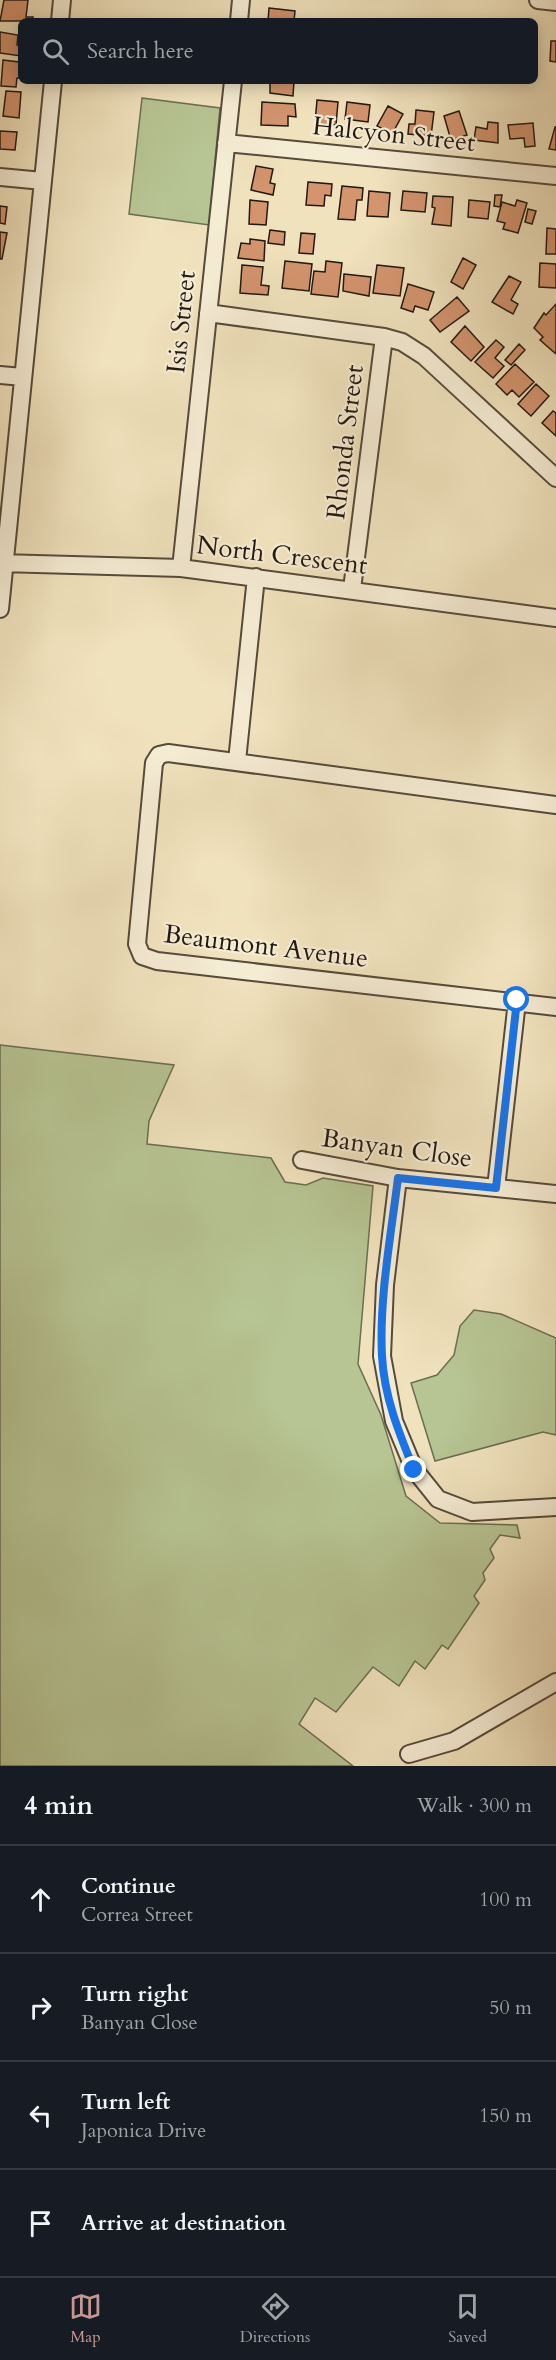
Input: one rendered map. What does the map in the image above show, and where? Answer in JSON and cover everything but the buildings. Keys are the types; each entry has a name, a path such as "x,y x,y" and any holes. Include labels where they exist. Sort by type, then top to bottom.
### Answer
{"street":[{"path":"60,18 62,0"},
{"path":"239,18 241,0"},
{"path":"538,0 556,2"},
{"path":"0,609 2,563 53,84"},
{"name":"Isis Street","path":"181,568 232,84"},
{"name":"Halcyon Street","path":"226,143 556,176"},
{"path":"0,177 43,181"},
{"path":"208,313 384,337 402,342 424,356 556,478"},
{"name":"Rhonda Street","path":"352,590 384,337"},
{"path":"0,375 23,377"},
{"name":"North Crescent","path":"2,563 181,568 556,618"},
{"path":"237,761 256,577"},
{"name":"Beaumont Avenue","path":"556,805 237,761 168,753 159,755 154,763 137,944 142,956 157,960 517,1000 556,1007"},
{"path":"496,1188 517,1000"},
{"name":"Banyan Close","path":"302,1160 398,1178 556,1194"},
{"path":"398,1178 385,1285 382,1356 394,1421 414,1470 438,1499 472,1512 556,1507"},
{"path":"409,1754 454,1741 556,1682"}],"green space":[{"path":"142,98 220,108 209,225 129,214"},
{"path":"0,1045 174,1065 149,1121 147,1144 271,1158 285,1182 306,1185 323,1178 373,1186 358,1364 381,1415 406,1496 440,1523 517,1525 520,1538 500,1535 490,1549 494,1558 483,1573 485,1580 474,1596 479,1603 448,1649 442,1645 425,1669 415,1661 399,1686 373,1667 336,1712 315,1698 299,1724 353,1766 0,1766"},
{"path":"474,1310 501,1314 556,1338 556,1435 543,1432 435,1461 411,1383 437,1375 454,1355 460,1326"}],"route":[{"path":"414,1470 394,1421 382,1356 385,1285 398,1178 496,1188 517,1000"}]}
